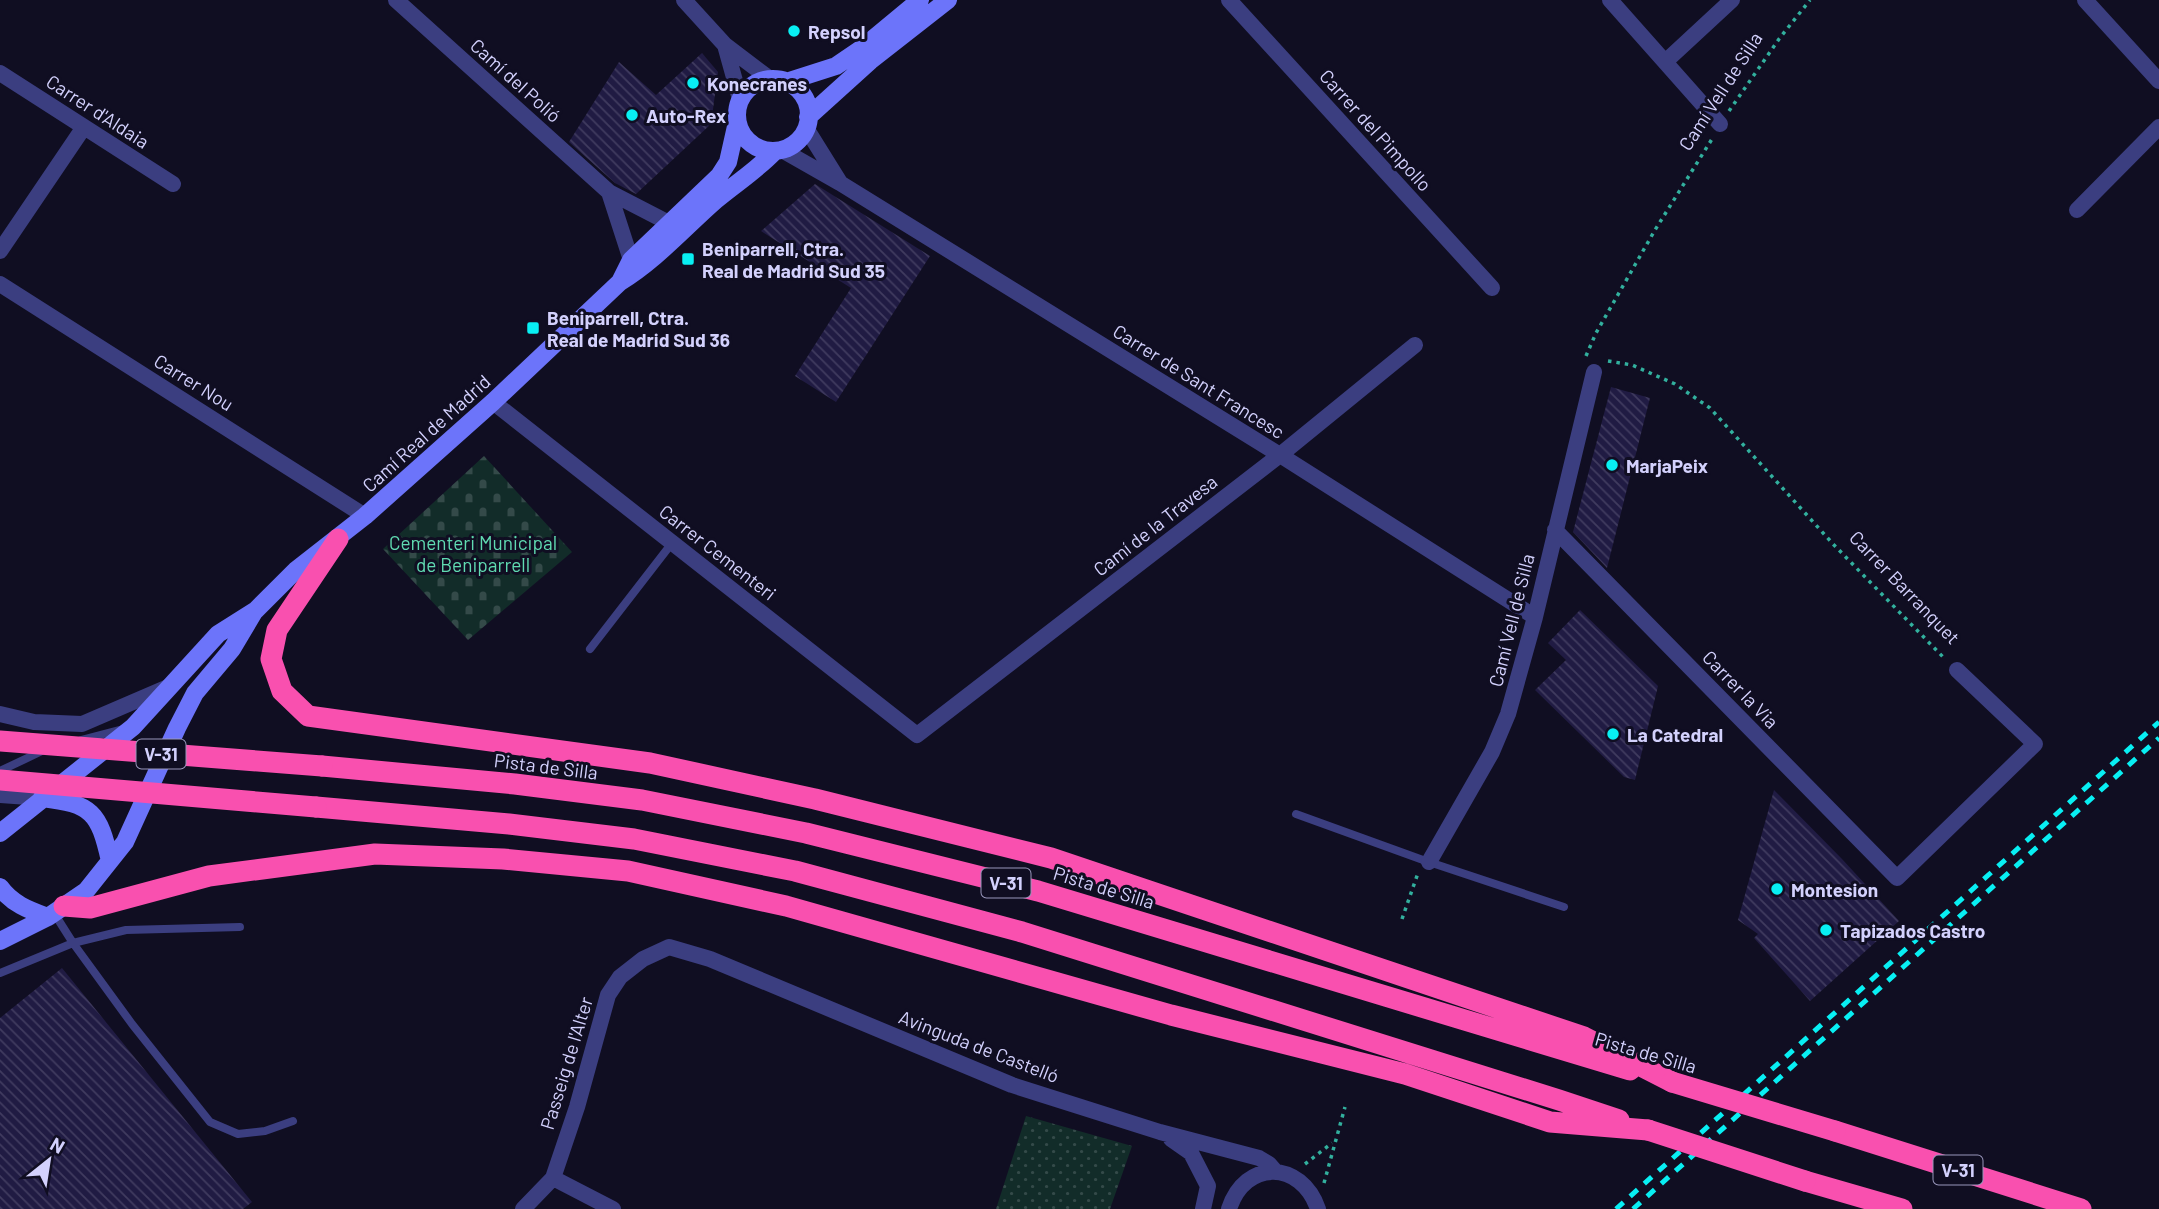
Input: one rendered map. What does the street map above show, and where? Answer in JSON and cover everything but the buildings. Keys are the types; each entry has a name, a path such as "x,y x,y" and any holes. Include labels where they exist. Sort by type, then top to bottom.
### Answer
{"highway":[{"path":"338,539 277,630 271,659 282,691 308,716 649,763 815,799 1051,858 1584,1037 1672,1082"},
{"name":"Pista de Silla","path":"0,741 515,784 642,800 806,833 1038,891 1835,1131 2081,1209"},
{"name":"V-31","path":"0,780 509,824 634,839 795,872 1022,933 1559,1100 1805,1181 1902,1209"},
{"path":"55,912 90,908 209,876 374,854 503,859 628,871 786,906 1171,1015 1405,1074 1550,1122 1648,1130"}],"street":[{"name":"Camí del Polió","path":"396,0 609,192 669,223"},
{"path":"684,0 725,45 778,81 795,88 803,96 807,106 807,123"},
{"path":"920,0 836,66 753,85 740,99 737,110 740,132 755,146 778,150 797,142 807,123 870,61 948,0"},
{"name":"Carrer del Pimpollo","path":"1229,0 1492,288"},
{"path":"1610,0 1720,124"},
{"path":"1665,62 1732,0"},
{"path":"2085,0 2159,81"},
{"path":"725,45 740,99"},
{"name":"Carrer d'Aldaia","path":"0,73 173,184"},
{"name":"Camí Real de Madrid","path":"620,282 631,260 719,176 728,163 737,122"},
{"name":"Carrer de Sant Francesc","path":"807,123 840,183"},
{"path":"0,251 84,127"},
{"path":"2077,210 2159,127"},
{"name":"Carrer de Sant Francesc","path":"778,150 840,183 1280,455 1535,617"},
{"name":"Camí Real de Madrid","path":"0,833 132,727 218,634 256,610 296,570 365,516 493,402 620,282 642,269 718,198 778,150"},
{"path":"609,192 631,260"},
{"name":"Carrer Nou","path":"0,284 365,516"},
{"name":"Camí de la Travesa","path":"917,735 1280,455 1415,345"},
{"name":"Camí Vell de Silla","path":"1429,862 1501,732 1535,617 1594,372"},
{"name":"Carrer Cementeri","path":"493,402 917,735"},
{"name":"Carrer la Via","path":"1555,530 1897,878"},
{"name":"Camí Real de Madrid","path":"0,941 55,912 86,891 125,842 195,693 232,649 256,610"},
{"name":"Carrer Barranquet","path":"1897,878 2035,744 1956,670"},
{"path":"0,714 34,722 82,724 168,687"},
{"path":"0,795 71,801 92,813 104,832 110,861"},
{"path":"0,887 7,897 25,909 55,912"},
{"name":"Avinguda de Castelló","path":"669,947 710,959 1012,1085 1160,1132 1259,1158 1303,1183 1320,1201"},
{"name":"Passeig de l'Alter","path":"523,1209 553,1178 577,1107 608,995 620,977 643,959 669,947"},
{"path":"1160,1132 1191,1153 1208,1186 1203,1209"},
{"path":"1229,1209 1233,1196 1251,1177 1263,1173 1283,1173"},
{"path":"553,1178 613,1209"}],"lane":[{"path":"590,649 672,542"},
{"path":"0,771 35,752 132,727"},
{"path":"1296,814 1564,907"},
{"path":"55,912 73,943 132,1024 211,1122 237,1134 265,1131 293,1121"},
{"path":"0,972 73,943 126,930 240,927"}],"path":[{"name":"Camí Vell de Silla","path":"1587,354 1596,333 1655,230 1720,124 1779,39 1810,0"},
{"name":"Carrer Barranquet","path":"1594,372 1606,361 1632,365 1675,384 1710,408 1835,545 1956,670"},
{"path":"1402,919 1413,885"},
{"path":"1320,1201 1345,1107"},
{"path":"1283,1173 1334,1142"}],"green space":[{"name":"Cementeri Municipal de Beniparrell","path":"484,456 572,552 468,640 383,549"},
{"path":"1026,1116 1132,1146 1110,1209 996,1209"}],"railway":[{"path":"1616,1209 2159,722"},
{"path":"1633,1209 2159,738"}],"place":[{"name":"Repsol","path":"794,31"},
{"name":"Konecranes","path":"693,83"},
{"name":"Auto-Rex","path":"632,115"},
{"name":"Beniparrell, Ctra. Real de Madrid Sud 35","path":"688,259"},
{"name":"Beniparrell, Ctra. Real de Madrid Sud 36","path":"533,328"},
{"name":"MarjaPeix","path":"1612,465"},
{"name":"La Catedral","path":"1613,734"},
{"name":"Montesion","path":"1777,889"},
{"name":"Tapizados Castro","path":"1826,930"}]}
